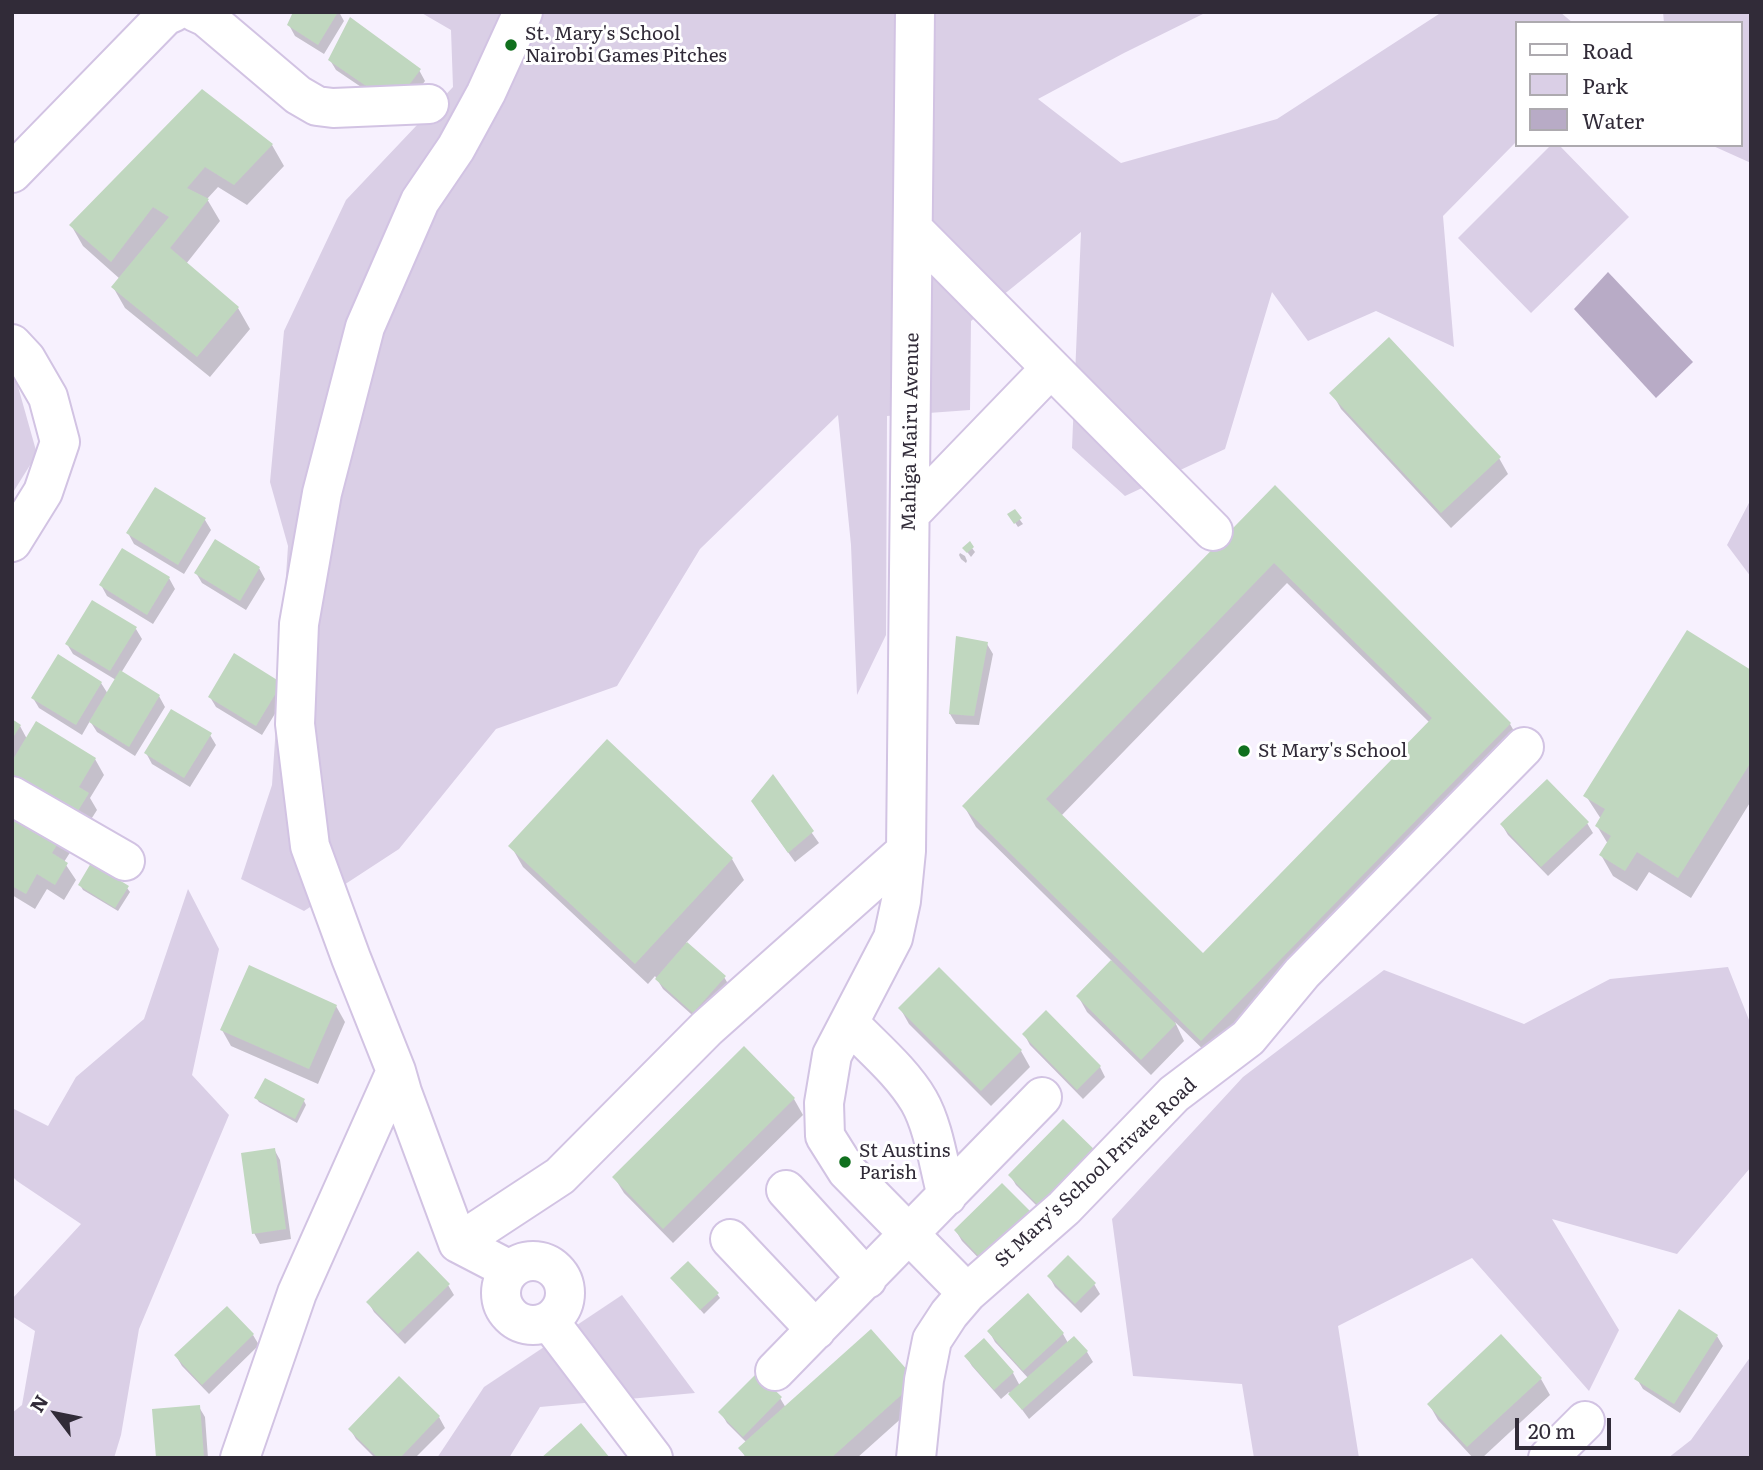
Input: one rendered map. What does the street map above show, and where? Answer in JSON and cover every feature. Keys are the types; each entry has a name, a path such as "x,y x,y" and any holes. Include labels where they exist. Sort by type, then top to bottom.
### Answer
{"street":[{"path":"12,173 165,16 174,12"},
{"path":"195,12 206,17 298,95 317,106 332,108 429,104"},
{"path":"523,12 486,93 456,148 421,201 365,327 322,493 299,624 295,724 310,846 458,1243 510,1270 522,1263 535,1261 548,1265 559,1273 564,1286 564,1299 559,1312 549,1321 653,1458"},
{"name":"Mahiga Mairu Avenue","path":"915,12 906,851 901,901 893,938 832,1055 824,1103 825,1136 847,1171 967,1293"},
{"path":"913,229 1213,531"},
{"path":"12,344 26,359 48,397 60,442 43,492 12,542"},
{"path":"910,514 1051,368"},
{"name":"St Mary's School Private Road","path":"916,1458 924,1380 932,1340 949,1314 967,1293 1064,1208 1174,1094 1248,1038 1302,973 1524,747"},
{"path":"12,796 125,861"},
{"path":"458,1243 560,1176 707,1028 906,851"},
{"path":"849,1023 903,1079 919,1100 926,1116 947,1196"},
{"path":"240,1458 297,1293 396,1071"},
{"path":"775,1371 1042,1097"},
{"path":"786,1190 867,1279"},
{"path":"730,1239 816,1330"},
{"path":"1548,1458 1585,1422"}],"green space":[{"path":"420,12 1207,12 1038,99 1121,163 1277,119 1442,12 1560,12 1571,21 1514,21 1514,144 1443,216 1454,347 1376,311 1308,341 1272,292 1225,449 1125,496 1072,448 1081,232 971,321 970,410 887,416 886,635 857,695 851,545 838,415 700,549 617,686 496,729 399,849 304,911 241,879 272,785 288,546 270,482 284,331 346,200 453,87 451,30"},
{"path":"1663,12 1751,12 1751,163 1715,147 1742,147 1742,21 1664,21"},
{"path":"1549,147 1561,147 1629,217 1531,313 1458,238"},
{"path":"12,379 17,383 37,454 12,494"},
{"path":"1751,499 1751,577 1727,545"},
{"path":"188,889 219,949 192,1075 229,1115 139,1329 121,1435 114,1458 12,1458 12,1413 22,1405 35,1331 12,1316 12,1299 81,1224 12,1176 12,1108 48,1126 76,1077 144,1019"},
{"path":"1728,967 1751,1025 1751,1167 1677,1254 1552,1219 1619,1330 1589,1391 1472,1258 1338,1326 1359,1458 1254,1458 1242,1384 1133,1376 1112,1219 1243,1077 1384,970 1524,1024 1610,979"},
{"path":"622,1295 695,1393 540,1407 509,1458 437,1458 484,1387"},
{"path":"1751,1356 1751,1458 1668,1458 1691,1440"}],"water":[{"path":"1608,272 1693,362 1656,398 1574,309"}],"building":[{"path":"293,12 338,12 318,45 287,25"},
{"path":"350,17 421,69 394,105 328,60"},
{"path":"202,89 273,144 234,185 205,167 187,188 209,199 170,248 239,307 197,357 111,287 169,217 153,207 111,262 69,225"},
{"path":"1389,337 1501,457 1441,513 1329,393"},
{"path":"1275,485 1511,723 1201,1041 962,806","holes":["1274,563 1432,718 1203,953 1046,799"]},
{"path":"155,487 206,518 178,565 126,533"},
{"path":"1015,509 1022,518 1014,524 1007,514"},
{"path":"215,539 260,567 240,601 194,573"},
{"path":"970,541 974,547 967,553 962,548"},
{"path":"122,548 170,577 147,615 99,585"},
{"path":"92,600 137,627 110,671 65,644"},
{"path":"1687,630 1751,670 1751,762 1678,878 1637,852 1625,871 1599,855 1611,836 1595,826 1605,809 1583,796"},
{"path":"956,636 988,642 974,716 949,714"},
{"path":"234,653 282,683 256,726 208,697"},
{"path":"58,654 102,682 76,725 31,698"},
{"path":"120,670 160,695 129,747 89,722"},
{"path":"171,709 212,733 184,778 144,753"},
{"path":"12,719 21,725 12,739"},
{"path":"36,721 96,758 79,787 89,793 52,853 68,863 55,885 37,874 26,894 12,886 12,761"},
{"path":"607,739 733,858 635,964 508,846"},
{"path":"773,774 814,831 788,853 751,801"},
{"path":"1547,779 1589,822 1541,867 1500,824"},
{"path":"91,863 129,886 115,908 78,885"},
{"path":"687,942 726,976 693,1013 655,979"},
{"path":"1111,960 1176,1024 1141,1060 1076,996"},
{"path":"249,965 337,1005 309,1069 220,1030"},
{"path":"939,967 1022,1050 981,1091 898,1008"},
{"path":"1046,1010 1101,1066 1077,1090 1022,1034"},
{"path":"744,1046 795,1098 663,1229 612,1177"},
{"path":"265,1078 305,1099 295,1119 254,1098"},
{"path":"1063,1119 1102,1157 1047,1214 1008,1175"},
{"path":"275,1148 286,1229 252,1234 241,1153"},
{"path":"1002,1183 1038,1219 989,1267 954,1230"},
{"path":"418,1251 450,1284 398,1334 366,1302"},
{"path":"1068,1255 1096,1283 1075,1304 1047,1276"},
{"path":"688,1261 719,1293 700,1310 670,1278"},
{"path":"1028,1293 1064,1333 1023,1371 987,1331"},
{"path":"227,1306 254,1334 202,1385 174,1355"},
{"path":"1679,1309 1718,1335 1674,1404 1634,1379"},
{"path":"871,1329 917,1381 831,1458 747,1458 738,1448"},
{"path":"1501,1334 1542,1378 1467,1447 1427,1404"},
{"path":"1074,1336 1088,1351 1022,1410 1008,1394"},
{"path":"984,1338 1014,1372 994,1390 964,1356"},
{"path":"757,1373 782,1397 743,1437 718,1412"},
{"path":"399,1376 440,1416 400,1458 378,1458 348,1429"},
{"path":"200,1405 204,1458 156,1458 152,1409"},
{"path":"581,1423 610,1458 541,1458"}],"place":[{"name":"St. Mary's School Nairobi Games Pitches","path":"511,45"},
{"name":"St Mary's School","path":"1244,751"},
{"name":"St Austins Parish","path":"845,1162"}]}
